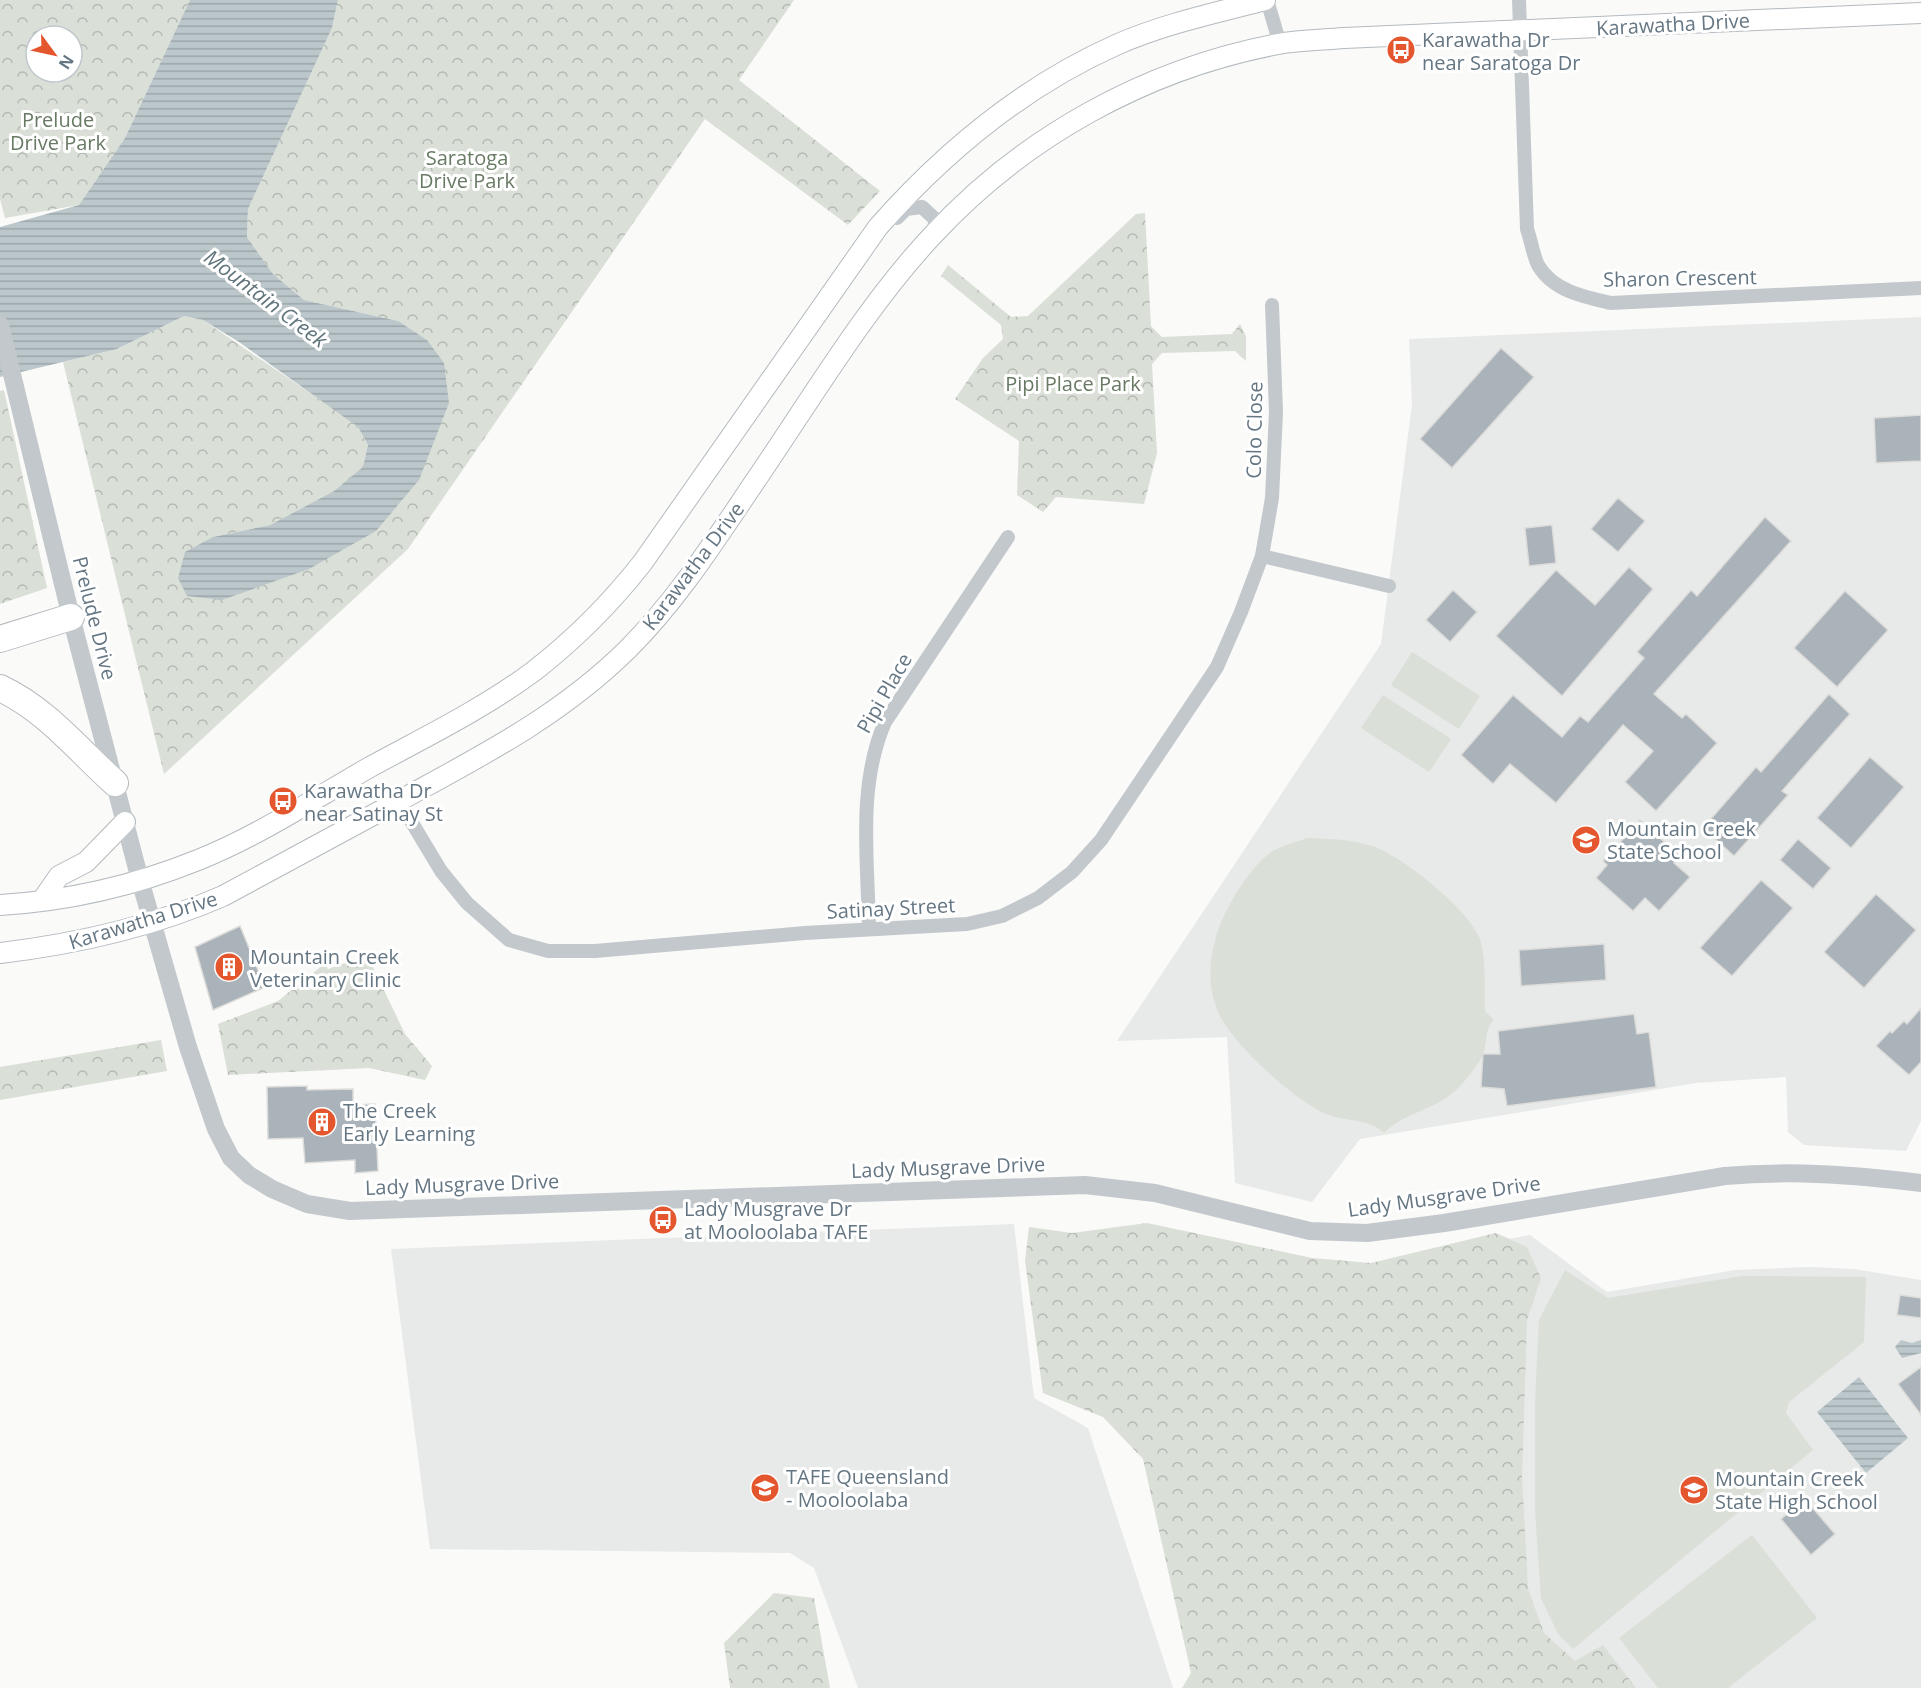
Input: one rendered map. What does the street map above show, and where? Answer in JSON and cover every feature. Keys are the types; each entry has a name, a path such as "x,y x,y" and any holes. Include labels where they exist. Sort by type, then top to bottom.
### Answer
{"highway":[{"path":"0,639 71,617"},
{"path":"0,688 17,696 54,723 115,783"}],"main road":[{"name":"Karawatha Drive","path":"0,905 140,880 200,859 266,826 486,702 533,671 612,601 643,562 878,227 913,186 954,148 1032,90 1116,45 1167,27 1266,0"},
{"name":"Karawatha Drive","path":"0,953 72,944 151,921 223,896 543,720 606,671 645,632 692,573 866,320 931,236 984,184 1052,134 1125,92 1184,70 1281,44 1344,38 1921,13"},
{"path":"43,899 59,876 90,858 125,822"}],"street":[{"name":"Karawatha Drive","path":"1266,0 1281,44"},
{"name":"Sharon Crescent","path":"1520,0 1527,229 1539,265 1556,284 1576,296 1611,303 1921,288"},
{"path":"846,271 870,253 906,209 922,207 932,214 936,220 931,236"},
{"name":"Colo Close","path":"1262,556 1272,498 1275,444 1272,305"},
{"name":"Prelude Drive","path":"0,325 71,617 151,921"},
{"name":"Pipi Place","path":"868,929 868,778 875,746 885,722 1008,537"},
{"path":"1262,556 1389,586"},
{"name":"Satinay Street","path":"399,801 441,871 467,903 509,940 548,951 595,951 868,929 967,924 1002,916 1038,898 1072,872 1101,840 1217,667 1262,556"},
{"name":"Lady Musgrave Drive","path":"151,921 209,1110 231,1158 249,1175 272,1189 307,1204 350,1210 1085,1185 1155,1193 1310,1231 1367,1233 1444,1223 1725,1176 1770,1172 1836,1173 1921,1182"}],"shaded area":[{"name":"Mountain Creek State School","path":"1921,317 1921,1121 1906,1151 1804,1145 1788,1132 1786,1077 1696,1083 1360,1139 1312,1202 1235,1183 1227,1037 1117,1041 1381,644 1412,404 1409,339"},
{"name":"TAFE Queensland - Mooloolaba","path":"1014,1224 1034,1398 1088,1428 1173,1688 858,1688 814,1568 790,1553 430,1549 391,1249"},
{"name":"Mountain Creek State High School","path":"1530,1235 1607,1292 1735,1270 1809,1267 1854,1269 1921,1280 1921,1688 1475,1688 1458,1248"}],"green space":[{"name":"Prelude Drive Park","path":"0,0 190,0 125,138 79,205 5,218 0,199"},
{"name":"Saratoga Drive Park","path":"338,0 794,0 739,80 880,191 848,225 705,119 408,549 164,774 63,362 117,349 184,316 203,320 358,427 368,445 363,468 334,491 270,525 213,537 376,531 398,321 304,300 273,274 247,237 248,209 332,28"},
{"name":"Pipi Place Park","path":"1145,213 1151,326 1162,337 1232,334 1240,324 1246,336 1246,361 1235,351 1162,353 1152,364 1157,453 1144,504 1056,497 1043,512 1017,495 1019,441 955,399 983,358 1003,339 1001,325 941,276 948,265 1011,317 1028,316 1136,214"},
{"path":"4,390 47,588 0,604 0,391"},
{"path":"1412,652 1480,696 1459,729 1391,685"},
{"path":"1383,695 1451,739 1429,772 1361,728"},
{"path":"1307,838 1364,844 1385,851 1417,872 1451,901 1465,916 1481,942 1485,1011 1494,1020 1487,1032 1481,1058 1453,1093 1402,1120 1384,1133 1372,1125 1329,1115 1282,1085 1249,1053 1224,1022 1217,1009 1211,988 1214,946 1220,925 1235,895 1249,874 1265,857 1277,849"},
{"path":"367,955 405,1034 432,1066 425,1080 369,1068 228,1075 218,1024 278,1001 324,964 328,969"},
{"path":"161,1040 167,1071 0,1100 0,1067"},
{"path":"1147,1223 1312,1258 1371,1263 1496,1233 1527,1247 1541,1278 1527,1320 1522,1477 1528,1589 1544,1633 1575,1661 1603,1645 1636,1688 1182,1688 1191,1673 1143,1459 1103,1417 1043,1393 1025,1261 1029,1227 1072,1233"},
{"path":"1565,1270 1608,1298 1742,1276 1866,1277 1864,1342 1789,1402 1786,1413 1813,1450 1573,1649 1558,1634 1541,1598 1535,1511 1535,1402 1539,1320"},
{"path":"1752,1535 1817,1618 1728,1688 1658,1688 1619,1638"},
{"path":"774,1593 814,1598 830,1688 730,1688 724,1643"}],"water":[{"name":"Mountain Creek","path":"190,0 338,0 332,28 248,209 247,237 273,274 304,300 398,321 427,340 444,363 449,403 419,480 376,531 309,569 222,600 187,596 178,578 185,552 213,537 270,525 334,491 363,467 368,445 358,427 239,342 203,320 184,316 117,349 0,377 0,227 79,205 125,138"},
{"path":"1901,1340 1912,1343 1921,1340 1921,1353 1902,1358 1895,1347"},
{"path":"1859,1377 1908,1438 1866,1473 1817,1412"}],"building":[{"path":"1501,348 1534,377 1452,468 1420,439"},
{"path":"1921,415 1921,461 1876,463 1874,418"},
{"path":"1618,498 1645,521 1618,552 1591,529"},
{"path":"1765,517 1791,541 1654,694 1682,718 1686,714 1717,743 1656,811 1625,782 1653,751 1623,725 1556,803 1510,764 1493,784 1461,755 1513,695 1562,737 1580,716 1588,722 1644,658 1637,652 1691,590 1697,596"},
{"path":"1552,525 1556,563 1529,566 1525,528"},
{"path":"1629,567 1653,589 1562,696 1496,636 1556,570 1595,605"},
{"path":"1453,590 1477,612 1450,642 1426,620"},
{"path":"1845,591 1888,630 1837,687 1794,648"},
{"path":"1829,694 1850,714 1782,791 1788,795 1734,856 1703,828 1756,767 1761,772"},
{"path":"1870,757 1904,787 1851,848 1817,818"},
{"path":"1640,820 1680,856 1674,863 1690,877 1659,911 1645,898 1633,911 1596,878 1607,865 1603,861"},
{"path":"1798,839 1831,868 1813,889 1780,860"},
{"path":"1761,880 1793,908 1732,976 1700,948"},
{"path":"1876,894 1916,930 1864,988 1824,952"},
{"name":"Mountain Creek Veterinary Clinic","path":"240,926 265,987 213,1010 195,947"},
{"path":"1604,944 1606,980 1521,986 1519,950"},
{"path":"1921,1008 1921,1062 1909,1075 1876,1046 1890,1031 1892,1033 1904,1021 1907,1024"},
{"path":"1634,1014 1637,1034 1649,1032 1656,1087 1507,1106 1504,1089 1481,1087 1483,1054 1500,1054 1498,1031"},
{"name":"The Creek Early Learning","path":"307,1086 307,1090 353,1089 353,1105 375,1104 378,1171 355,1173 355,1160 305,1163 303,1138 268,1139 267,1087"},
{"path":"1900,1295 1921,1298 1921,1318 1897,1315"},
{"path":"1921,1367 1921,1415 1898,1384"},
{"path":"1805,1499 1835,1534 1811,1555 1781,1519"}],"place":[{"name":"Karawatha Dr near Saratoga Dr","path":"1401,50"},
{"name":"Karawatha Dr near Satinay St","path":"283,801"},
{"name":"Mountain Creek State School","path":"1586,840"},
{"name":"Mountain Creek Veterinary Clinic","path":"229,967"},
{"name":"The Creek Early Learning","path":"322,1122"},
{"name":"Lady Musgrave Dr at Mooloolaba TAFE","path":"663,1220"},
{"name":"TAFE Queensland - Mooloolaba","path":"765,1488"},
{"name":"Mountain Creek State High School","path":"1694,1490"}]}
